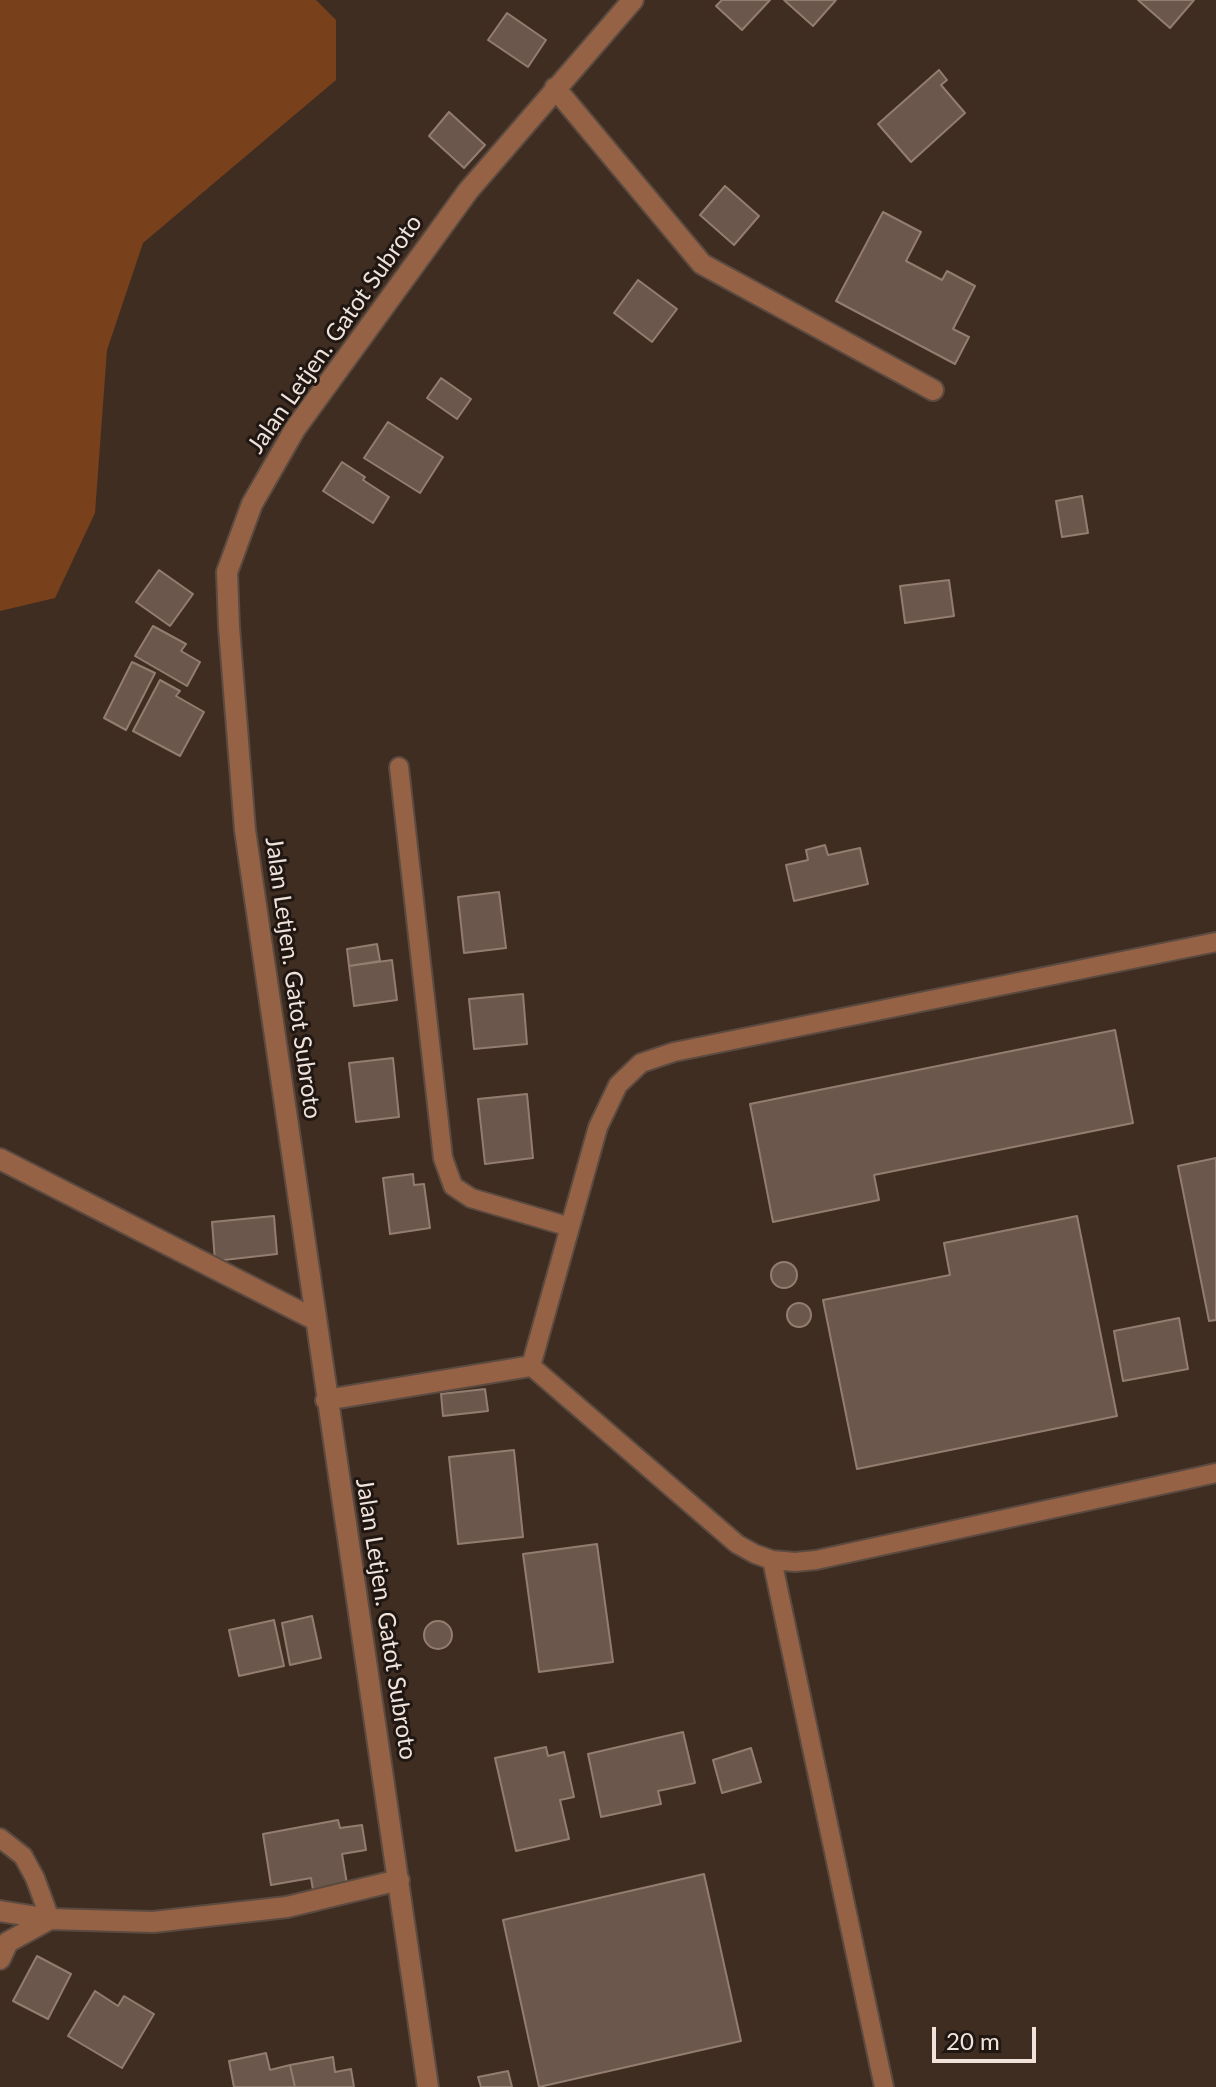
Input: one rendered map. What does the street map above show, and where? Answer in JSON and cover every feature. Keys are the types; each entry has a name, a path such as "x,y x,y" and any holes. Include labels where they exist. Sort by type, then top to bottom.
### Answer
{"street":[{"name":"Jalan Letjen. Gatot Subroto","path":"428,2087 245,830 227,572 252,504 295,429 468,191 633,0"},
{"path":"555,88 702,264 933,390"},
{"path":"0,1159 316,1320"},
{"path":"326,1400 531,1366"},
{"path":"0,1911 50,1919 153,1922 287,1907 399,1880"},
{"path":"0,1959 8,1942 50,1919"}],"lane":[{"path":"399,767 443,1158 453,1186 471,1198 570,1227"},
{"path":"1216,942 674,1052 641,1063 618,1085 598,1127 531,1366 737,1544 772,1560 816,1560 1216,1473"},
{"path":"772,1560 884,2087"},
{"path":"0,1838 23,1856 50,1919"}],"shaded area":[{"path":"0,0 316,0 336,20 336,80 143,243 107,350 95,513 55,598 0,611"}],"building":[{"path":"722,0 770,0 742,30 716,6"},
{"path":"784,0 836,0 813,26"},
{"path":"1138,0 1194,0 1170,28"},
{"path":"507,13 546,40 528,67 488,40"},
{"path":"939,70 947,80 941,85 965,113 911,162 878,124"},
{"path":"449,112 485,145 464,168 429,136"},
{"path":"725,186 759,216 734,245 700,215"},
{"path":"883,212 921,232 906,261 942,280 947,271 975,286 953,329 969,337 955,364 836,301"},
{"path":"638,280 677,309 652,342 614,313"},
{"path":"441,378 471,399 457,419 427,398"},
{"path":"388,422 443,457 420,493 364,458"},
{"path":"342,462 389,497 373,523 323,491"},
{"path":"1082,496 1088,533 1062,537 1056,501"},
{"path":"159,570 193,594 170,626 136,602"},
{"path":"949,580 954,616 905,623 900,586"},
{"path":"153,626 186,644 181,651 200,662 187,686 135,656"},
{"path":"132,662 155,673 126,730 104,718"},
{"path":"160,680 180,691 176,696 204,712 180,756 133,731"},
{"path":"825,845 828,855 860,848 868,884 794,901 786,865 808,860 806,850"},
{"path":"499,892 506,948 464,953 458,897"},
{"path":"377,944 380,961 349,966 347,949"},
{"path":"392,960 397,1000 354,1006 349,966"},
{"path":"523,994 527,1044 474,1049 469,999"},
{"path":"1115,1030 1133,1123 874,1175 879,1200 773,1222 750,1104"},
{"path":"393,1058 399,1117 356,1122 349,1063"},
{"path":"527,1094 533,1158 485,1164 478,1099"},
{"path":"1216,1158 1216,1320 1209,1321 1178,1166"},
{"path":"413,1174 414,1185 424,1184 430,1228 390,1234 383,1178"},
{"path":"274,1216 277,1254 215,1261 212,1222"},
{"path":"1077,1216 1117,1416 857,1469 823,1300 950,1275 944,1243"},
{"path":"784,1262 793,1266 797,1275 793,1284 784,1288 775,1284 771,1275 775,1266"},
{"path":"799,1303 807,1307 811,1315 807,1323 799,1327 791,1323 787,1315 791,1307"},
{"path":"1179,1318 1188,1369 1123,1381 1114,1331"},
{"path":"485,1389 488,1411 443,1416 441,1394"},
{"path":"514,1450 523,1537 458,1544 449,1457"},
{"path":"597,1544 613,1662 539,1672 523,1554"},
{"path":"312,1616 321,1658 290,1665 282,1623"},
{"path":"274,1620 284,1666 239,1676 229,1630"},
{"path":"438,1621 448,1625 452,1635 448,1645 438,1649 428,1645 424,1635 428,1625"},
{"path":"683,1732 695,1783 658,1791 661,1804 601,1817 588,1754"},
{"path":"546,1747 548,1756 564,1752 574,1797 560,1800 569,1839 516,1851 495,1758"},
{"path":"751,1748 761,1782 722,1793 713,1760"},
{"path":"338,1820 340,1828 362,1825 366,1850 342,1854 347,1884 313,1890 311,1878 271,1885 263,1834"},
{"path":"704,1874 741,2041 539,2087 503,1920"},
{"path":"37,1956 71,1974 48,2019 13,2001"},
{"path":"95,1991 118,2006 124,1996 154,2014 122,2068 68,2036"},
{"path":"266,2053 270,2070 290,2065 295,2087 234,2087 229,2061"},
{"path":"333,2057 335,2072 351,2069 354,2087 295,2087 290,2065"},
{"path":"508,2071 512,2087 481,2087 478,2077"}]}
